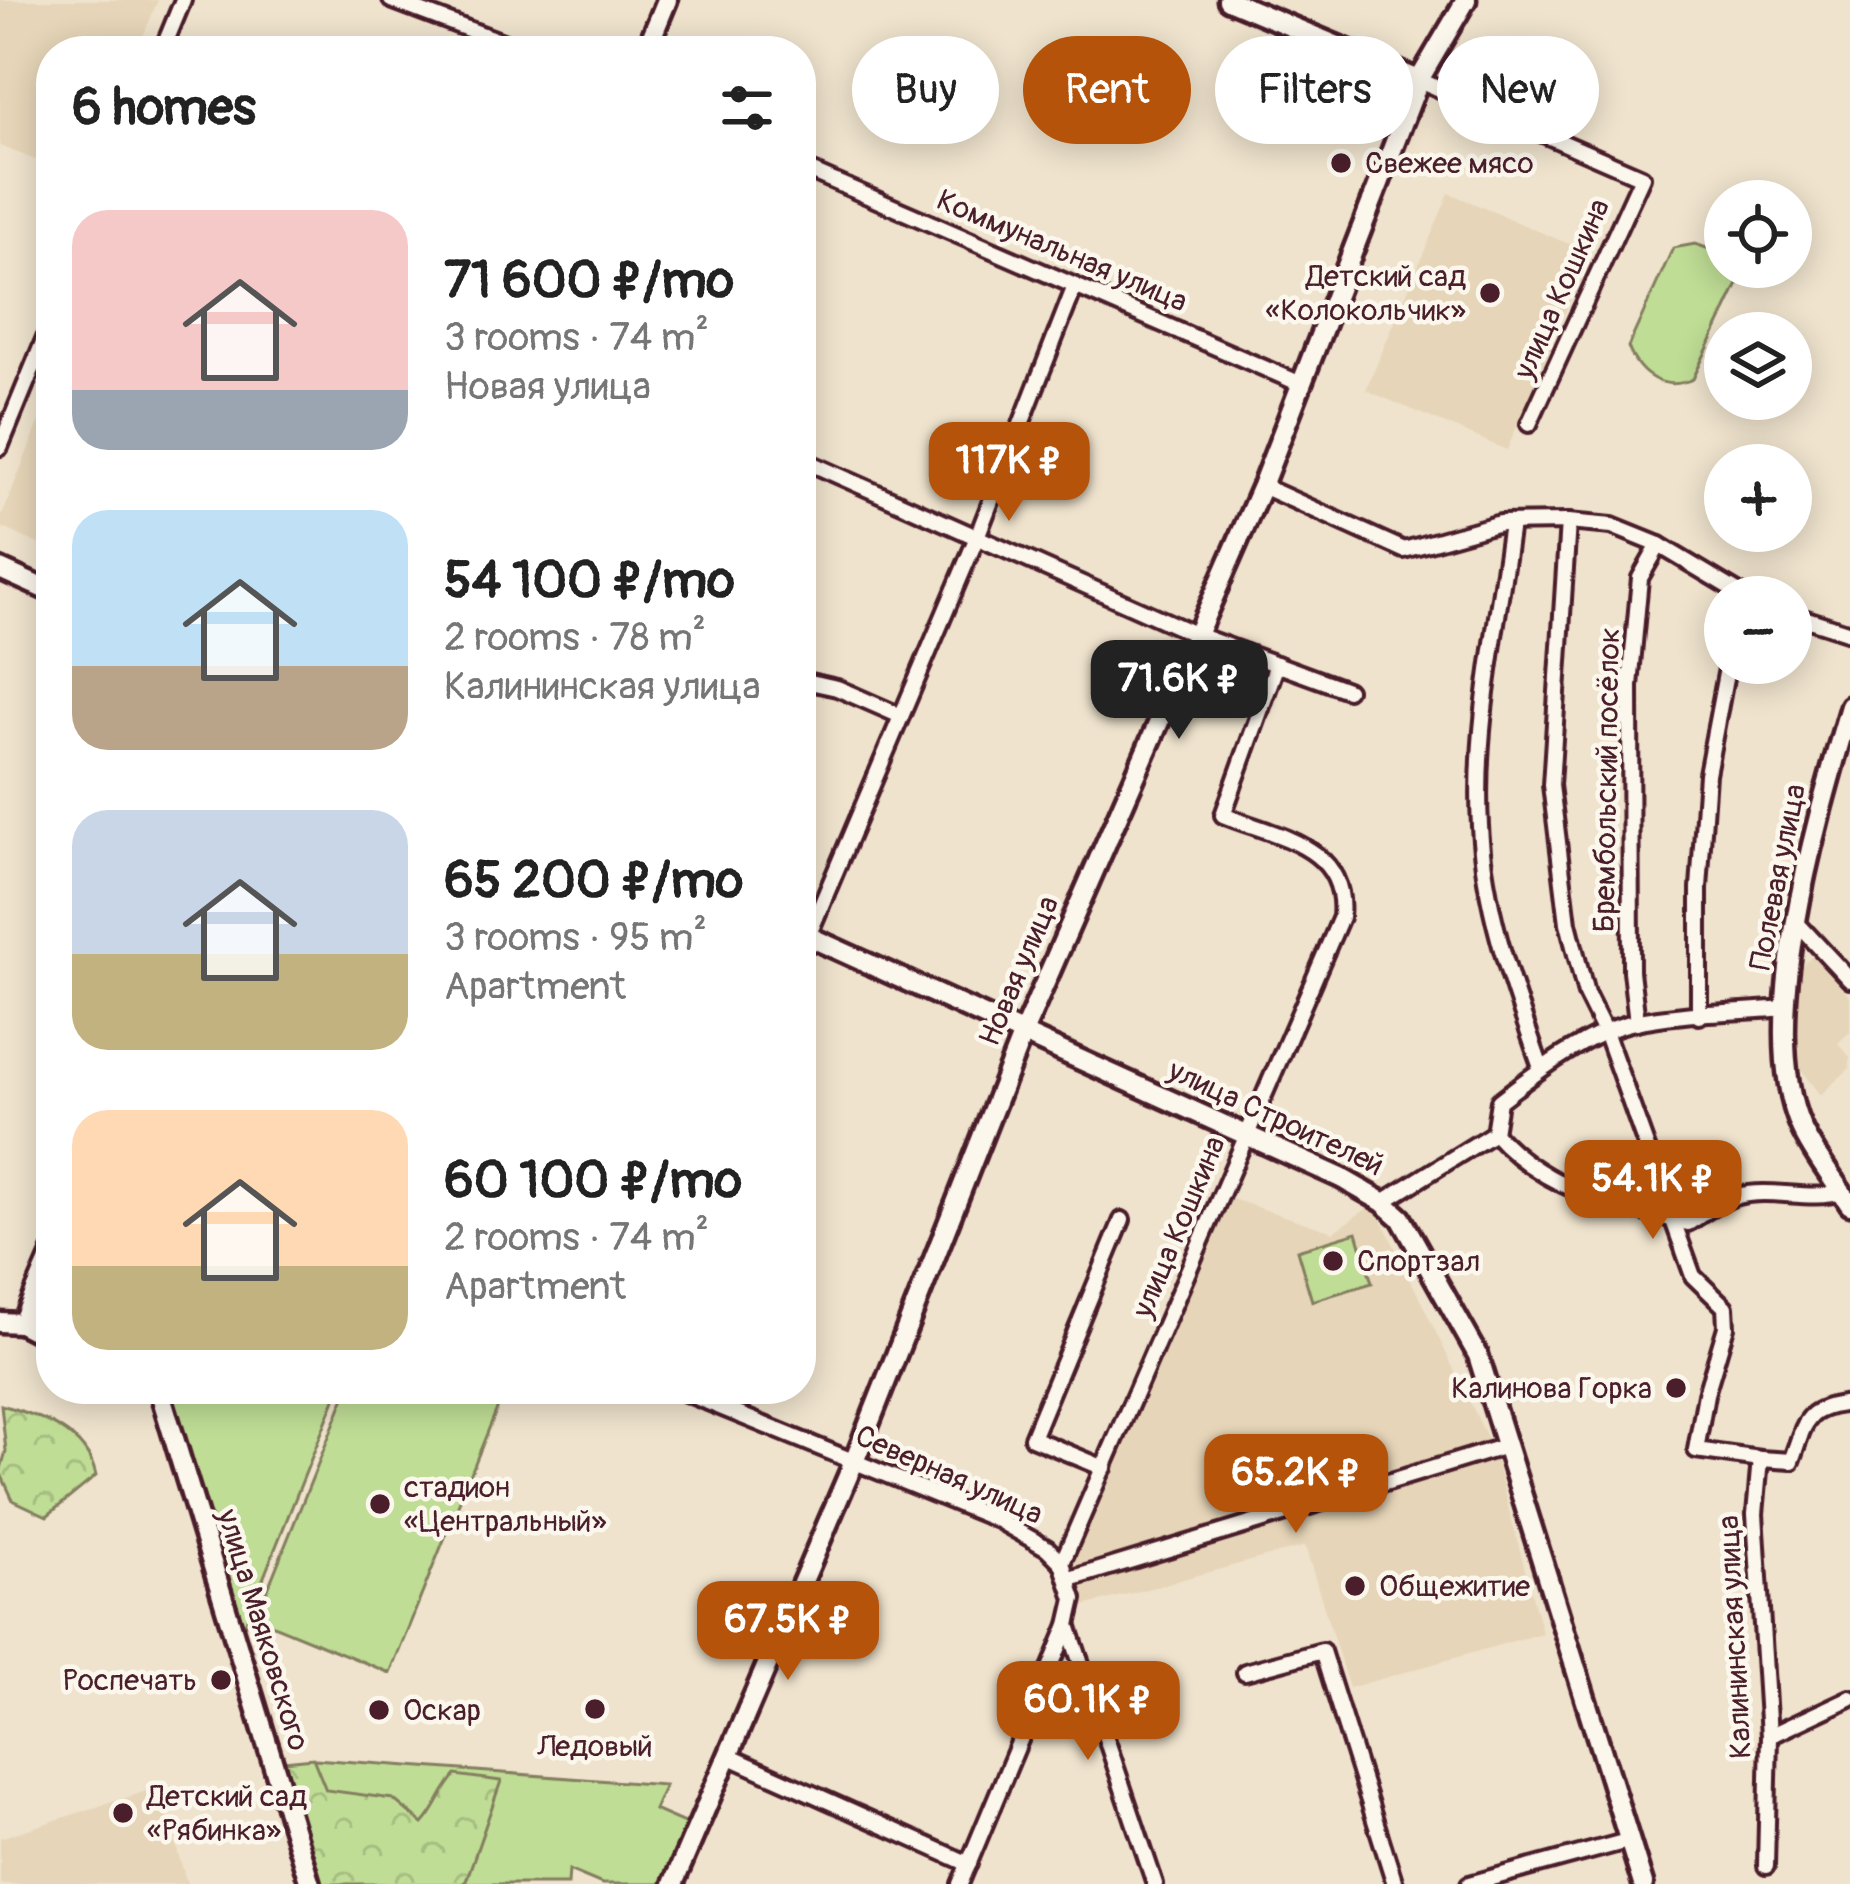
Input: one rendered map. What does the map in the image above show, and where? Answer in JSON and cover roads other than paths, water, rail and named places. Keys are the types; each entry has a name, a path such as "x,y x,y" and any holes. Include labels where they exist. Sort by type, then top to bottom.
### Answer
{"street":[{"path":"168,36 183,0"},
{"path":"392,0 487,36"},
{"path":"652,36 668,0"},
{"path":"1228,0 1419,80"},
{"name":"Новая улица","path":"673,1884 854,1462 1023,1034 1262,486 1419,80 1466,0"},
{"name":"улица Кошкина","path":"1419,80 1642,177 1529,424"},
{"name":"Коммунальная улица","path":"816,174 1301,384"},
{"path":"816,913 977,537 1075,286"},
{"path":"0,447 36,359"},
{"path":"816,466 1197,634 1346,690"},
{"path":"1262,486 1404,550 1511,523 1568,522 1612,526 1659,545 1711,576"},
{"name":"Брембольский посёлок","path":"1568,522 1551,785 1568,923 1586,994 1606,1034"},
{"path":"1511,523 1481,738 1480,830 1486,883 1510,978 1541,1068"},
{"name":"Брембольский посёлок","path":"1637,1022 1631,970 1630,686 1640,578 1659,545"},
{"path":"0,569 36,585"},
{"path":"1812,621 1850,633"},
{"name":"улица Кошкина","path":"1062,1563 1341,917 1343,896 1337,875 1322,856 1223,815 1277,664"},
{"path":"816,683 901,716"},
{"path":"1699,1016 1699,888 1707,774 1724,684"},
{"name":"Полевая улица","path":"1846,1198 1801,1126 1786,1063 1783,1008 1817,817 1850,706"},
{"path":"1798,924 1850,980"},
{"name":"улица Строителей","path":"816,946 1341,1178 1401,1218 1478,1355 1643,1884"},
{"path":"1383,1202 1494,1133 1499,1101 1541,1068 1606,1034 1637,1022 1783,1008"},
{"path":"1606,1034 1693,1276 1724,1307 1726,1328 1706,1394 1696,1450 1791,1461 1808,1416 1821,1406 1850,1403"},
{"path":"1494,1133 1516,1157 1563,1186 1641,1215 1688,1223 1742,1195 1846,1198"},
{"name":"улица Кошкина","path":"1104,1468 1032,1438 1122,1220"},
{"path":"10,1322 36,1277"},
{"name":"улица Маяковского","path":"161,1404 310,1884"},
{"name":"Северная улица","path":"713,1404 998,1520 1047,1548 1062,1563"},
{"path":"1070,1579 1507,1446"},
{"name":"Калининская улица","path":"1760,1459 1755,1514 1769,1736 1766,1866"},
{"path":"960,1884 1068,1625 1074,1599 1062,1563"},
{"path":"1068,1625 1155,1884"},
{"path":"1245,1672 1322,1652 1395,1884"},
{"path":"1769,1736 1850,1699"},
{"path":"728,1756 969,1864"},
{"path":"1469,1884 1631,1840"}],"place":[{"name":"Свежее мясо","path":"1341,163"},
{"name":"Детский сад «Колокольчик»","path":"1490,293"},
{"name":"Спортзал","path":"1333,1261"},
{"name":"Калинова Горка","path":"1676,1388"},
{"name":"стадион «Центральный»","path":"380,1504"},
{"name":"Общежитие","path":"1355,1586"},
{"name":"Роспечать","path":"221,1680"},
{"name":"Ледовый","path":"595,1709"},
{"name":"Оскар","path":"379,1710"},
{"name":"Детский сад «Рябинка»","path":"123,1813"}]}
